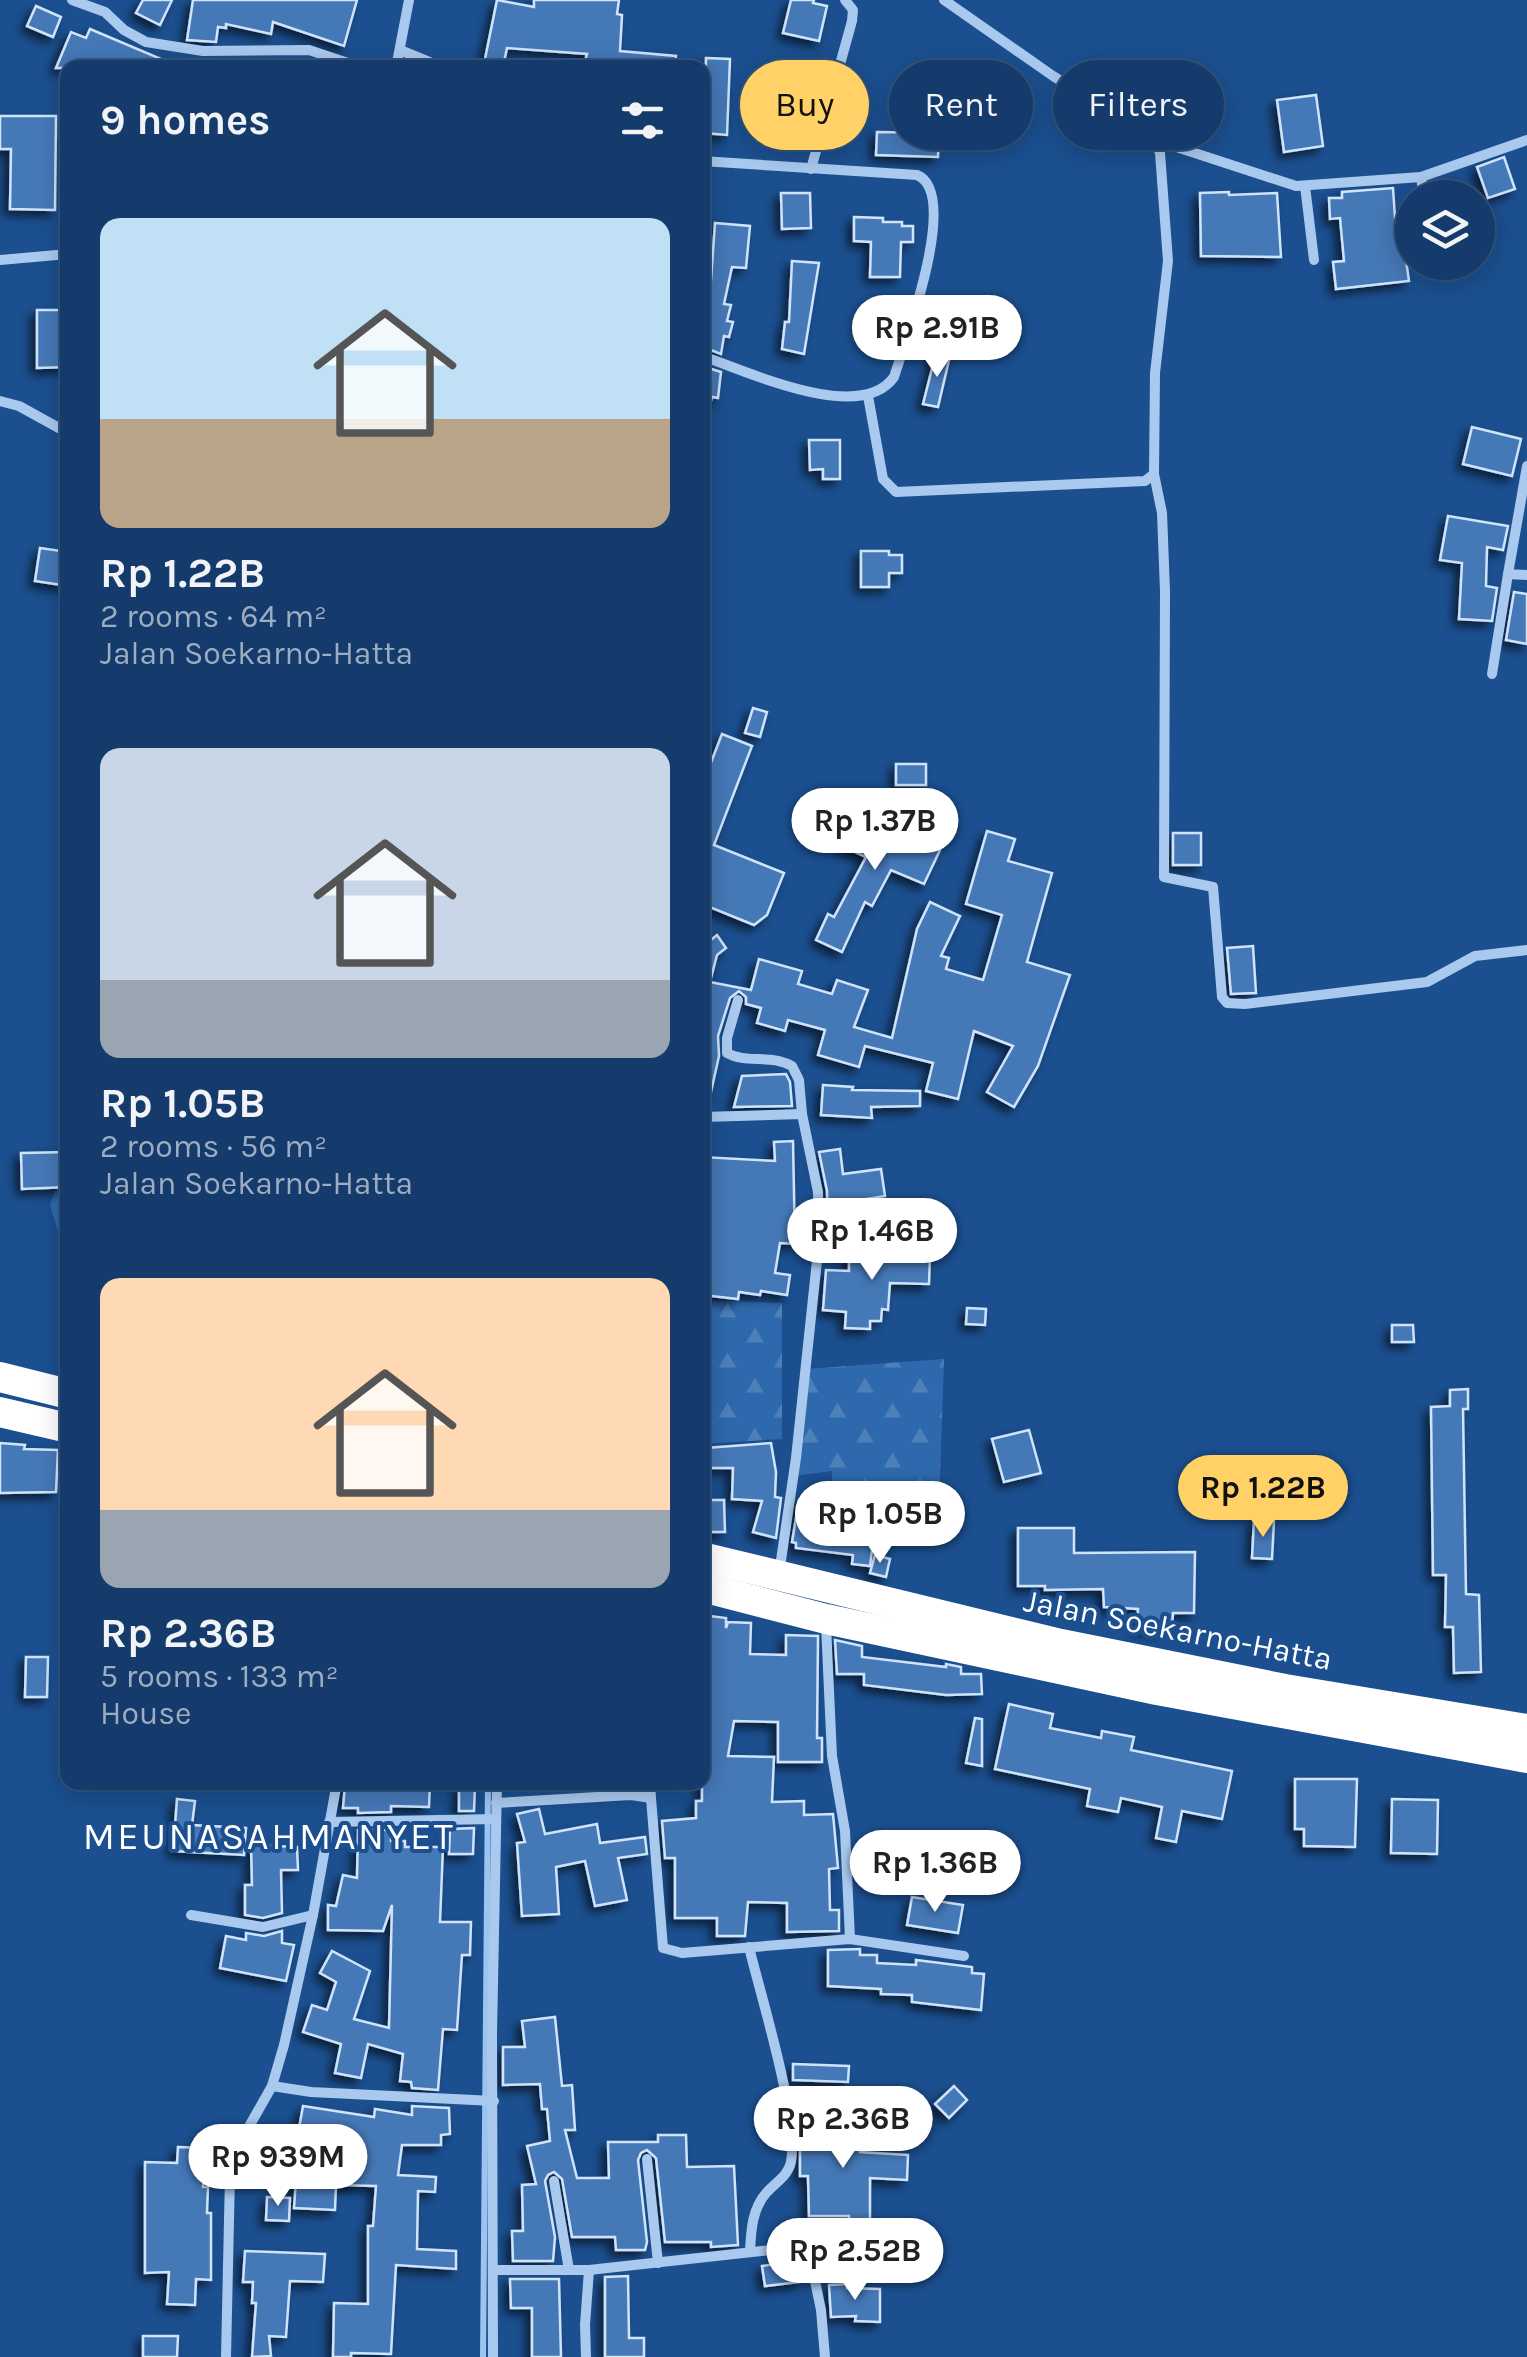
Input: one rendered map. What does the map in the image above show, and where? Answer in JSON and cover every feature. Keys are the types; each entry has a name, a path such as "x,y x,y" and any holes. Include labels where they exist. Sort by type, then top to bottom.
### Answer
{"highway":[{"path":"0,1377 60,1392"},
{"path":"0,1412 60,1426"},
{"name":"Jalan Soekarno-Hatta","path":"710,1559 1061,1644 1284,1689 1527,1729"},
{"name":"Jalan Soekarno-Hatta","path":"710,1589 826,1619 1300,1719 1516,1756"}],"street":[{"path":"72,0 104,12 124,30 146,42 204,51 309,50 339,60"},
{"path":"398,60 409,0"},
{"path":"811,169 852,21 853,10 845,0"},
{"path":"944,0 1053,75"},
{"path":"400,50 424,60"},
{"path":"1186,150 1306,186 1421,176 1526,142"},
{"path":"1159,150 1168,261 1155,373 1154,474 1162,514 1165,592 1164,877 1213,886 1222,997 1227,1003 1427,982 1475,956 1527,950"},
{"path":"710,163 918,175 930,184 933,193 926,278 894,377 886,388 868,396 812,393 710,359"},
{"path":"1421,176 1422,180"},
{"path":"1306,186 1314,260"},
{"path":"0,260 60,255"},
{"path":"868,396 882,479 896,492 1145,481 1154,474"},
{"path":"0,401 19,406 60,429"},
{"path":"1492,674 1527,466"},
{"path":"1508,574 1527,575"},
{"path":"738,1000 727,1052 738,1058 776,1059 792,1066 799,1080 818,1192 819,1242 779,1578"},
{"path":"710,1117 802,1114"},
{"path":"826,1619 832,1756 845,1830 850,1939"},
{"path":"226,2357 230,2176 242,2139 272,2086 284,2045 335,1790"},
{"path":"493,2357 490,2101 497,1790"},
{"path":"650,1790 663,1948 682,1953 850,1939 964,1956"},
{"path":"496,1803 651,1798"},
{"path":"329,1822 493,1820"},
{"path":"191,1915 263,1926 313,1916"},
{"path":"749,1947 786,2103 792,2152 789,2170 764,2195 756,2212 750,2251"},
{"path":"272,2086 311,2092 490,2101"},
{"path":"647,2158 658,2263"},
{"path":"554,2181 569,2270"},
{"path":"492,2270 589,2270 750,2251 923,2244"},
{"path":"808,2247 825,2357"},
{"path":"586,2357 584,2325 589,2270"}],"green space":[{"path":"56,1188 60,1188 60,1237 50,1205"},
{"path":"710,1300 782,1303 782,1439 710,1444"},
{"path":"944,1359 939,1506 833,1506 832,1471 793,1476 806,1369"}],"building":[{"path":"143,0 172,0 160,25 136,13"},
{"path":"193,0 357,0 344,46 273,22 271,34 226,24 226,28 218,27 216,42 187,40"},
{"path":"497,0 534,7 534,0 619,0 620,51 676,56 676,60 585,60 587,54 507,48 504,60 485,59"},
{"path":"791,0 814,0 813,3 827,6 819,41 783,33"},
{"path":"36,6 61,17 53,37 27,26"},
{"path":"90,29 163,60 60,60 60,68 56,68 71,32 86,38"},
{"path":"730,59 727,135 710,134 710,60 706,60"},
{"path":"1316,95 1323,146 1284,152 1277,100"},
{"path":"0,116 56,116 55,210 10,209 11,149 0,149"},
{"path":"877,132 889,132 889,150 938,150 938,157 876,155"},
{"path":"1504,157 1515,189 1495,196 1495,180 1482,180 1477,167"},
{"path":"1393,188 1395,280 1409,281 1336,289 1333,262 1344,261 1340,218 1330,219 1329,198 1342,198 1342,192"},
{"path":"781,193 810,193 811,228 782,229"},
{"path":"1200,193 1277,193 1281,257 1201,256"},
{"path":"854,217 883,218 883,222 913,226 913,242 901,242 900,277 870,277 871,242 854,241"},
{"path":"715,223 750,226 746,268 732,267 724,304 731,305 727,321 733,322 729,337 724,336 721,354 710,350"},
{"path":"792,261 819,263 804,354 782,349 785,322 789,322"},
{"path":"37,310 60,310 60,367 37,368"},
{"path":"936,353 950,356 938,407 923,404"},
{"path":"710,369 721,372 718,398 712,397 710,404"},
{"path":"1472,427 1521,439 1512,476 1463,464"},
{"path":"809,440 840,440 840,479 823,479 823,469 810,470"},
{"path":"1448,516 1508,526 1503,550 1487,547 1486,586 1497,588 1492,621 1459,619 1462,563 1440,560"},
{"path":"40,548 60,551 60,585 35,581"},
{"path":"861,551 902,555 902,573 889,573 889,587 861,587"},
{"path":"1514,592 1527,594 1527,644 1506,640"},
{"path":"753,708 767,712 760,737 745,733"},
{"path":"722,734 752,746 714,845 784,873 767,915 754,925 710,907 710,765"},
{"path":"896,764 926,764 926,785 896,785"},
{"path":"851,816 890,834 895,826 940,850 924,884 891,870 872,906 865,902 842,952 816,940 828,914 834,917 866,857 838,844"},
{"path":"987,831 1015,839 1008,861 1052,873 1027,962 1070,975 1038,1066 1014,1107 987,1092 1013,1046 974,1031 958,1099 926,1091 933,1063 865,1046 859,1067 818,1055 825,1030 788,1020 785,1031 757,1023 761,1008 746,1004 746,997 739,991 730,998 718,1036 719,1056 710,1096 710,982 751,990 759,959 802,971 798,984 832,994 837,980 868,990 854,1027 892,1038 917,929 930,902 960,916 941,956 949,958 946,969 983,980 1002,915 966,904"},
{"path":"1173,833 1201,833 1201,865 1173,865"},
{"path":"717,935 726,948 717,955 710,982 710,941"},
{"path":"1253,946 1256,993 1231,994 1227,948"},
{"path":"786,1074 792,1106 734,1107 742,1076"},
{"path":"823,1085 853,1087 852,1090 920,1091 920,1106 871,1107 872,1118 821,1115"},
{"path":"793,1141 795,1244 780,1243 775,1273 790,1275 787,1295 761,1291 760,1295 739,1292 738,1299 710,1296 710,1157 775,1161 774,1142"},
{"path":"840,1149 843,1174 881,1169 885,1196 848,1202 847,1234 828,1234 827,1191 819,1152"},
{"path":"60,1152 60,1187 22,1189 21,1153"},
{"path":"849,1248 930,1254 929,1284 890,1283 888,1310 882,1309 881,1321 870,1321 870,1329 845,1328 846,1312 823,1310 826,1270 849,1271"},
{"path":"967,1308 986,1309 985,1325 966,1324"},
{"path":"1392,1325 1413,1325 1414,1342 1392,1342"},
{"path":"1468,1389 1468,1409 1463,1409 1466,1594 1479,1595 1481,1672 1454,1673 1453,1627 1445,1627 1446,1575 1433,1575 1431,1407 1450,1406 1450,1390"},
{"path":"1029,1430 1041,1473 1004,1482 992,1439"},
{"path":"0,1443 25,1445 24,1449 58,1450 56,1492 0,1493"},
{"path":"771,1443 775,1497 781,1498 776,1538 753,1532 762,1501 732,1499 733,1468 710,1468 710,1448"},
{"path":"710,1500 724,1500 725,1532 710,1532"},
{"path":"799,1500 852,1506 851,1516 876,1519 870,1566 852,1564 853,1555 796,1548 792,1542"},
{"path":"1254,1520 1274,1521 1272,1559 1252,1558"},
{"path":"1018,1528 1074,1528 1074,1553 1195,1552 1194,1613 1173,1613 1172,1629 1137,1628 1138,1609 1104,1607 1103,1589 1045,1590 1045,1586 1018,1586"},
{"path":"875,1555 890,1559 886,1577 870,1573"},
{"path":"710,1616 726,1618 726,1628 728,1622 751,1623 750,1654 786,1655 786,1635 818,1636 817,1738 822,1738 822,1762 778,1762 778,1722 734,1721 728,1756 774,1757 772,1802 804,1801 804,1815 833,1814 838,1868 829,1869 830,1910 839,1910 839,1931 787,1932 787,1903 748,1902 745,1936 717,1936 717,1918 675,1918 675,1858 665,1858 662,1821 696,1818 696,1801 702,1801 702,1790 710,1790"},
{"path":"835,1640 862,1646 862,1657 946,1664 961,1667 961,1674 981,1674 982,1694 946,1695 864,1685 864,1674 837,1674"},
{"path":"26,1657 48,1657 47,1697 25,1697"},
{"path":"1009,1704 1053,1714 1050,1728 1101,1738 1102,1731 1134,1737 1131,1750 1232,1771 1222,1819 1182,1811 1176,1842 1156,1838 1162,1807 1121,1798 1118,1812 1087,1806 1090,1789 995,1769"},
{"path":"975,1718 982,1719 982,1766 966,1763"},
{"path":"1295,1779 1357,1779 1355,1847 1304,1846 1304,1829 1295,1829"},
{"path":"345,1790 430,1790 429,1807 391,1806 391,1812 358,1813 358,1808 343,1808"},
{"path":"459,1790 475,1790 474,1811 459,1811"},
{"path":"177,1799 195,1801 192,1825 246,1828 244,1855 173,1851"},
{"path":"1392,1799 1438,1800 1437,1854 1391,1853"},
{"path":"539,1809 545,1834 597,1824 600,1843 645,1837 647,1854 618,1858 627,1900 595,1906 585,1861 556,1867 559,1914 522,1916 517,1843 525,1842 517,1814"},
{"path":"474,1828 473,1854 449,1854 450,1829"},
{"path":"358,1830 391,1830 391,1841 405,1841 405,1847 443,1847 440,1922 471,1922 470,1955 462,1955 457,2030 443,2029 438,2090 412,2088 411,2082 400,2081 403,2054 368,2044 361,2078 335,2073 341,2044 303,2032 312,2005 327,2010 336,1982 320,1973 332,1951 370,1971 354,2019 389,2028 392,1905 383,1931 328,1930 328,1905 336,1906 343,1875 357,1878"},
{"path":"251,1845 297,1847 298,1870 281,1870 282,1913 263,1918 245,1915 245,1885 252,1885"},
{"path":"912,1897 963,1905 958,1933 907,1925"},
{"path":"282,1931 282,1943 294,1945 286,1981 220,1968 226,1936 246,1940 246,1933 264,1936"},
{"path":"860,1949 860,1955 877,1955 877,1963 916,1965 916,1960 972,1967 972,1973 984,1974 981,2010 912,2002 912,1995 881,1994 881,1989 828,1986 828,1950"},
{"path":"555,2017 562,2086 572,2085 575,2130 565,2130 577,2178 609,2178 608,2142 658,2142 658,2135 686,2135 687,2167 734,2166 738,2245 711,2247 711,2242 665,2242 656,2158 647,2150 638,2160 645,2250 616,2250 615,2237 572,2237 562,2179 554,2172 545,2181 555,2237 553,2261 513,2261 512,2231 523,2231 522,2185 536,2184 527,2146 550,2141 540,2084 503,2085 503,2047 525,2047 522,2021"},
{"path":"793,2064 849,2066 848,2082 793,2080"},
{"path":"954,2086 967,2100 949,2118 935,2104"},
{"path":"303,2106 374,2117 375,2109 412,2115 412,2106 449,2108 450,2134 441,2135 441,2145 402,2145 398,2175 436,2177 435,2192 418,2191 417,2249 456,2251 456,2269 396,2265 391,2354 351,2353 351,2357 333,2357 334,2303 368,2304 368,2226 373,2226 376,2186 336,2185 335,2210 294,2208 297,2166 260,2158 267,2127 298,2134"},
{"path":"838,2118 838,2135 861,2136 860,2152 908,2155 907,2180 870,2178 870,2228 849,2229 849,2216 809,2216 808,2176 800,2176 800,2119"},
{"path":"178,2147 205,2148 203,2187 208,2187 207,2213 211,2213 211,2280 196,2279 195,2305 167,2304 169,2272 145,2273 145,2162 177,2163"},
{"path":"267,2197 290,2198 289,2221 266,2220"},
{"path":"245,2251 325,2254 323,2282 290,2281 286,2337 269,2336 271,2356 252,2357 256,2303 252,2303 253,2282 243,2282"},
{"path":"797,2261 800,2282 765,2286 762,2266"},
{"path":"628,2276 629,2338 644,2338 644,2357 605,2357 605,2277"},
{"path":"510,2279 559,2279 561,2357 532,2357 532,2308 511,2308"},
{"path":"847,2284 847,2288 880,2289 880,2322 855,2321 856,2316 831,2317 829,2285"},
{"path":"143,2336 178,2336 177,2357 143,2357"}],"waterway":[{"path":"483,2357 488,1790"}],"district":[{"name":"MEUNASAHMANYET","path":"269,1836"}]}
